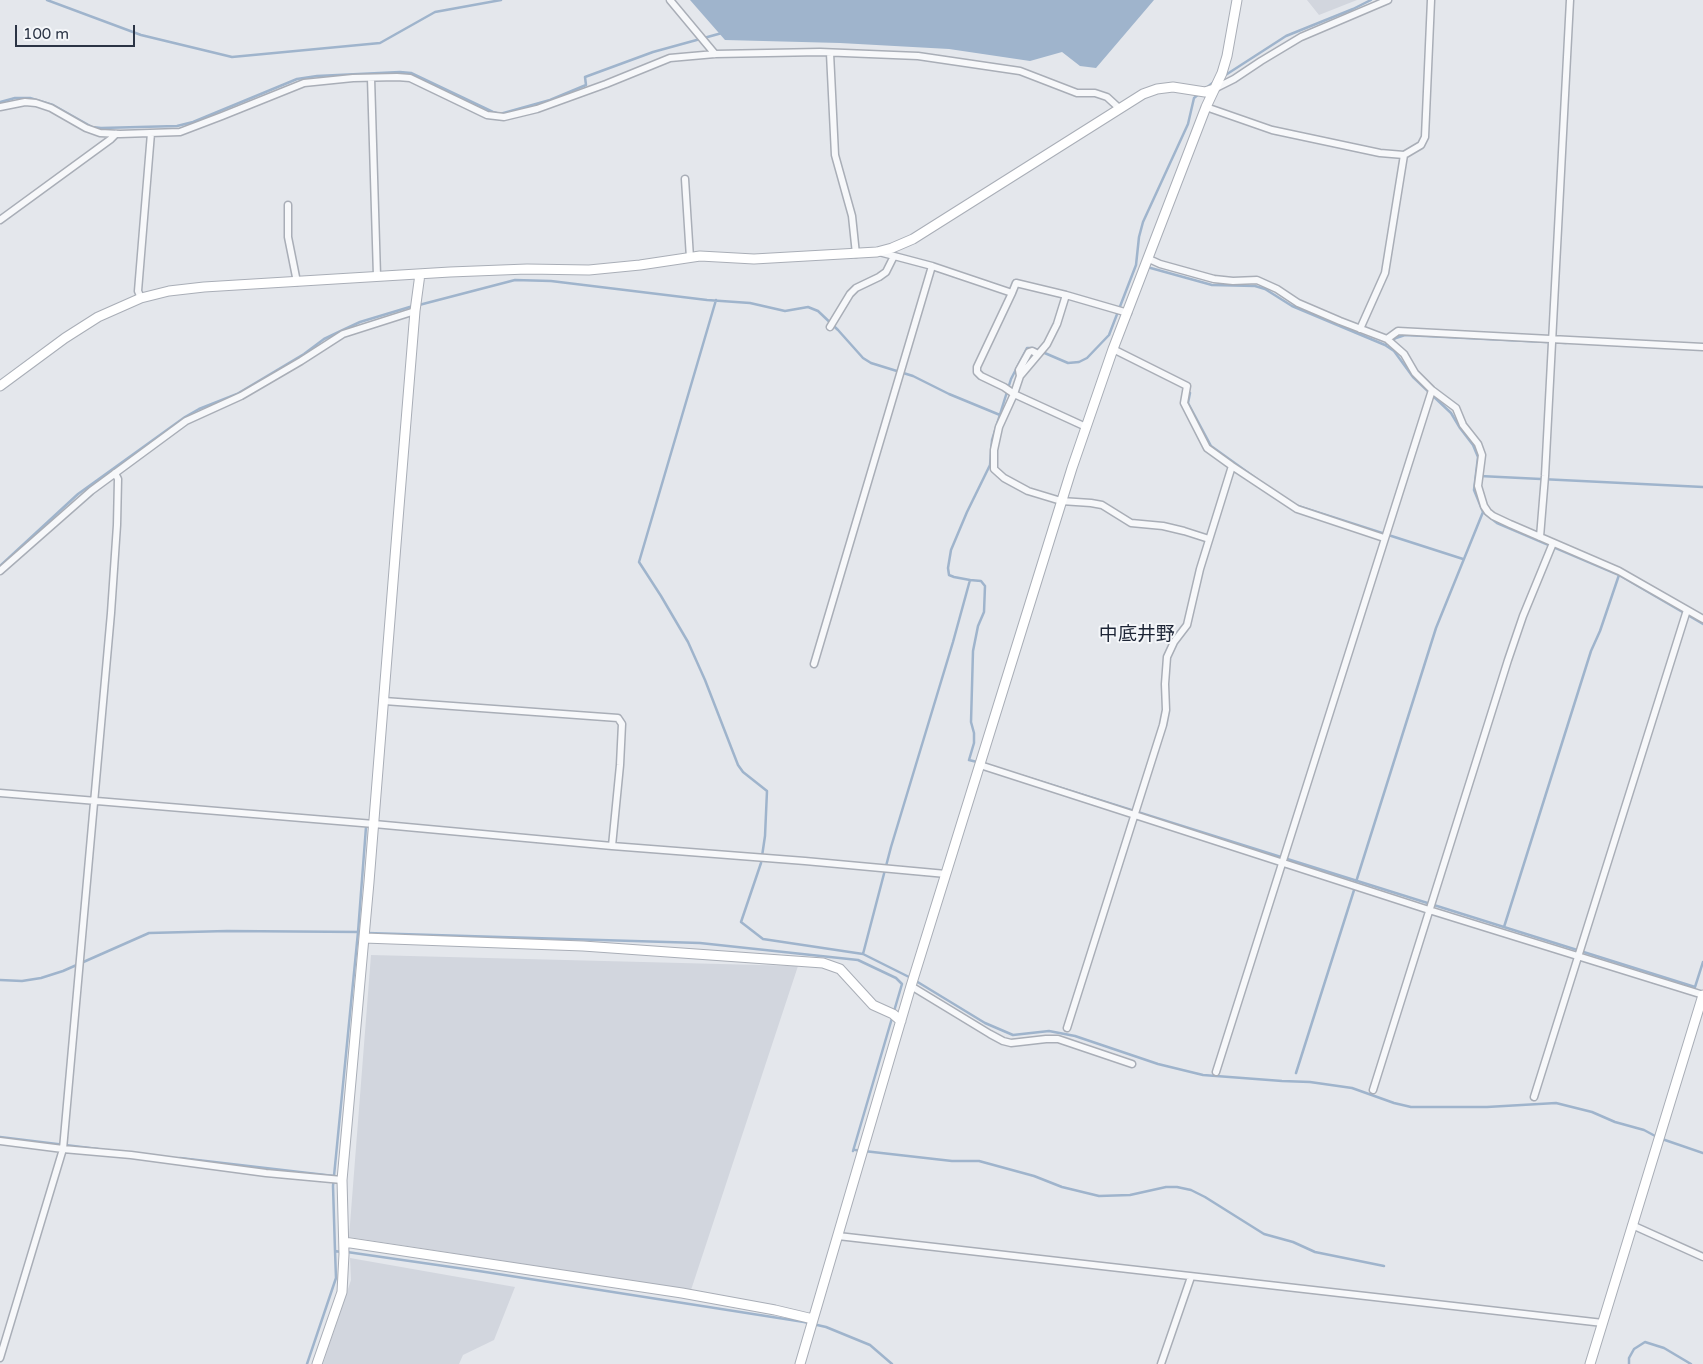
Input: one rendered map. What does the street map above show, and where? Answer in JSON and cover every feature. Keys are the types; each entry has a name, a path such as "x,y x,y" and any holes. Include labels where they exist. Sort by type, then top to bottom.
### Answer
{"street":[{"path":"800,1364 911,986 1061,502 1113,349 1206,107 1222,73 1237,0"},
{"path":"0,386 65,338 98,318 141,298 169,291 204,287 528,268 589,270 640,266 700,256 754,259 856,254 892,248 913,239 1143,94 1157,89 1173,87 1205,92 1214,89 1234,79 1301,37 1388,0"},
{"path":"1206,107 1272,130 1380,152 1404,155 1421,146 1424,137 1431,0"},
{"path":"1540,537 1553,338 1570,0"},
{"path":"673,2 715,54"},
{"path":"0,107 13,104 36,103 51,108 86,128 100,133 180,132 304,83 371,78 410,78 487,115 495,118 504,118 537,109 670,58 715,54 830,53 918,56 1020,71 1076,93 1095,93 1107,97 1119,108"},
{"path":"830,53 835,155 852,216 856,254"},
{"path":"371,78 377,276"},
{"path":"141,298 138,291 150,132"},
{"path":"0,220 116,134"},
{"path":"1360,329 1385,273 1404,155"},
{"path":"685,178 690,258"},
{"path":"288,205 288,237 297,282"},
{"path":"877,252 932,266 1012,293"},
{"path":"830,326 850,294 856,288 886,272 894,256"},
{"path":"1149,259 1160,264 1214,279 1234,281 1257,280 1277,289 1298,303 1387,339 1404,354 1415,372 1432,390 1456,408 1463,425 1478,444 1482,452 1478,486 1484,506 1493,516 1619,571 1703,619"},
{"path":"814,664 932,266"},
{"path":"317,1364 342,1292 344,1242 342,1180 374,824 416,297 420,274"},
{"path":"1086,426 1014,394 981,376 977,372 977,367 1016,283 1128,313"},
{"path":"1066,295 1057,324 1047,344 1020,376 999,427 994,450 994,469 1004,478 1028,491 1061,502 1102,505 1131,523 1184,530 1209,539"},
{"path":"0,571 91,491 186,421 242,396 343,334 415,311"},
{"path":"1387,339 1398,331 1703,347"},
{"path":"1113,349 1187,386 1184,403 1207,448 1232,466 1297,509 1384,538"},
{"path":"1216,1072 1432,390"},
{"path":"1067,1028 1163,724 1166,710 1167,657 1174,642 1186,625 1209,539 1232,466"},
{"path":"0,1358 63,1149 111,613 118,479 115,473"},
{"path":"1373,1090 1508,660 1553,543"},
{"path":"1534,1097 1687,610"},
{"path":"384,701 618,718 622,724 612,846"},
{"path":"980,765 1429,910 1703,995 1590,1364"},
{"path":"0,793 612,846 805,860 946,874"},
{"path":"364,938 583,946 823,963 840,969 873,1005 893,1014 901,1021"},
{"path":"911,986 1003,1041 1011,1043 1046,1039 1058,1040 1132,1064"},
{"path":"0,1141 131,1155 266,1173 342,1180"},
{"path":"1632,1225 1703,1257"},
{"path":"838,1236 1382,1297 1603,1324"},
{"path":"344,1242 682,1293 813,1319"},
{"path":"1161,1364 1191,1277"}],"shaded area":[{"path":"1307,0 1357,0 1319,15"},
{"path":"371,955 798,966 691,1290 349,1237"},
{"path":"350,1258 515,1287 494,1340 463,1355 459,1364 323,1364 351,1280"}],"water":[{"path":"690,0 1154,0 1096,68 1080,66 1062,52 1030,61 949,49 840,43 725,40"}],"waterway":[{"path":"47,0 141,35 232,57 380,43 435,12 501,0"},
{"path":"1224,76 1286,36 1371,0"},
{"path":"0,102 15,98 30,98 53,105 92,127 177,126 193,122 297,79 317,76 400,72 411,73 500,114 550,100 586,85 585,77 653,52 722,33"},
{"path":"1205,89 1215,81"},
{"path":"863,954 891,847 970,580 949,575 948,568 951,550 990,465 992,440 1011,379 1027,348 1033,348 1068,363 1079,362 1087,358 1109,335 1136,265 1139,237 1143,222 1188,124 1194,98 1199,94"},
{"path":"1147,267 1212,285 1255,286 1265,289 1292,306 1385,345 1394,351 1413,377 1451,413 1473,445 1478,457 1474,490 1483,512 1497,523 1619,575 1703,624"},
{"path":"419,305 515,280 551,281 707,300 750,303 785,311 808,307 818,311 863,358 871,363 913,376 949,394 1000,415"},
{"path":"716,300 639,562 688,642 738,765 743,772 767,791 765,836 761,863 741,922 763,939 863,954 911,978"},
{"path":"0,566 78,494 185,417 199,409 237,394 304,354 324,339 360,322 413,306"},
{"path":"1385,345 1405,335 1566,343"},
{"path":"1190,393 1188,403 1211,446 1257,479"},
{"path":"1480,476 1703,487"},
{"path":"1295,505 1463,559"},
{"path":"1356,882 1436,628 1483,512"},
{"path":"1504,927 1591,651 1600,631 1619,575"},
{"path":"970,580 981,581 985,586 984,612 978,626 973,651 971,722 974,743 969,760 977,762"},
{"path":"1023,776 1695,987 1703,962"},
{"path":"335,1251 333,1186 358,932 366,827"},
{"path":"1296,1073 1355,887"},
{"path":"0,980 22,981 41,978 63,971 149,933 227,931 362,932"},
{"path":"367,933 700,943 858,960 896,978 902,984 853,1151"},
{"path":"916,981 985,1023 1013,1035 1049,1031 1075,1036 1158,1064 1203,1075 1310,1082 1352,1088 1411,1107 1487,1107 1556,1103 1592,1112 1615,1122 1644,1130 1657,1137"},
{"path":"0,1137 98,1149"},
{"path":"1662,1139 1703,1153"},
{"path":"855,1150 952,1161 979,1161 1034,1176 1062,1187 1099,1196 1130,1195 1166,1187 1191,1190 1264,1234 1293,1242 1315,1252 1384,1266"},
{"path":"180,1158 334,1176"},
{"path":"307,1364 336,1278 335,1251 341,1252"},
{"path":"347,1252 804,1322 826,1327 870,1345 892,1364"},
{"path":"1629,1364 1629,1358 1634,1349 1645,1342 1664,1348 1691,1364"}],"district":[{"name":"中底井野","path":"1137,635"}]}
